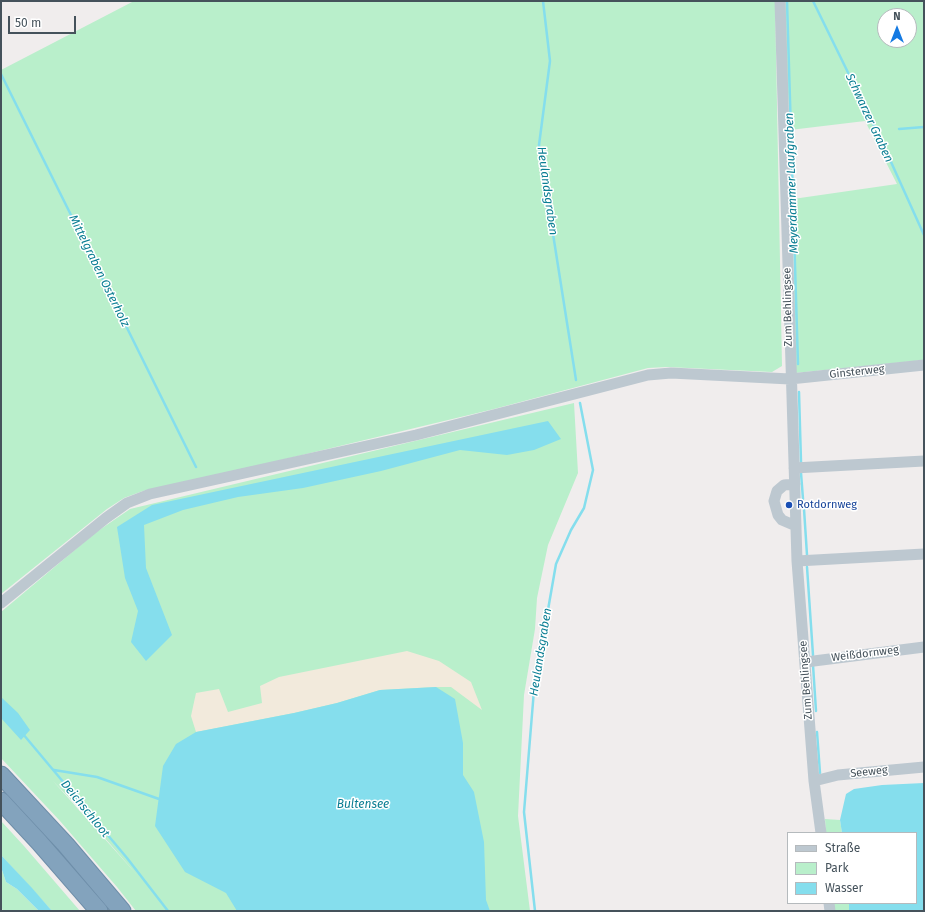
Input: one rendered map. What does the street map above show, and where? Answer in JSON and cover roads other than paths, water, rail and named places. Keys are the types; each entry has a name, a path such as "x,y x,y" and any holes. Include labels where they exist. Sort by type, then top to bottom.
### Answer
{"highway":[{"path":"1,774 66,845 122,911"},
{"path":"1,801 39,842 98,911"}],"street":[{"name":"Zum Behlingsee","path":"780,1 790,379 797,561 814,781 821,832"},
{"name":"Ginsterweg","path":"1,603 106,518 127,503 150,494 416,435 648,375 671,372 790,379 924,365"},
{"path":"794,468 924,461"},
{"path":"795,484 784,485 777,491 774,501 778,515 782,520 796,526"},
{"path":"797,561 924,554"},
{"name":"Weißdornweg","path":"806,662 924,647"},
{"name":"Seeweg","path":"814,781 838,775 924,767"}],"water":[{"path":"548,421 561,439 534,450 507,455 460,450 381,471 303,488 238,497 183,510 144,525 146,568 172,635 146,661 131,642 138,611 125,578 117,527 152,505"},
{"name":"Bultensee","path":"436,687 455,699 463,743 463,775 474,792 484,842 486,900 490,911 237,911 226,893 185,872 155,826 163,766 176,744 196,732 294,713 337,703 380,690"},
{"path":"1,697 18,713 30,730 21,740 1,718"},
{"path":"924,783 924,911 849,911 849,904 917,904 917,832 842,832 840,820 846,794 854,789 882,785"},
{"path":"1,855 52,911 39,911 17,889 6,882 1,867"}],"waterway":[{"name":"Heulandsgraben","path":"543,1 550,61 539,145 576,380"},
{"name":"Meyerdammer Laufgraben","path":"787,1 798,364"},
{"name":"Schwarzer Graben","path":"813,1 882,142 924,235"},
{"name":"Mittelgraben Osterholz","path":"1,74 196,467"},
{"path":"899,129 924,127"},
{"name":"Meyerdammer Laufgraben","path":"799,392 801,462"},
{"name":"Heulandsgraben","path":"535,911 524,812 534,690 556,564 571,530 584,508 593,470 580,403"},
{"name":"Meyerdammer Laufgraben","path":"801,473 803,499"},
{"name":"Meyerdammer Laufgraben","path":"804,509 807,555"},
{"name":"Meyerdammer Laufgraben","path":"807,567 813,655"},
{"name":"Meyerdammer Laufgraben","path":"813,665 816,711"},
{"name":"Meyerdammer Laufgraben","path":"817,732 820,773"},
{"name":"Deichschloot","path":"23,734 127,858 168,911"},
{"path":"54,770 97,777 159,799"}],"place":[{"name":"Rotdornweg","path":"789,505"}]}
